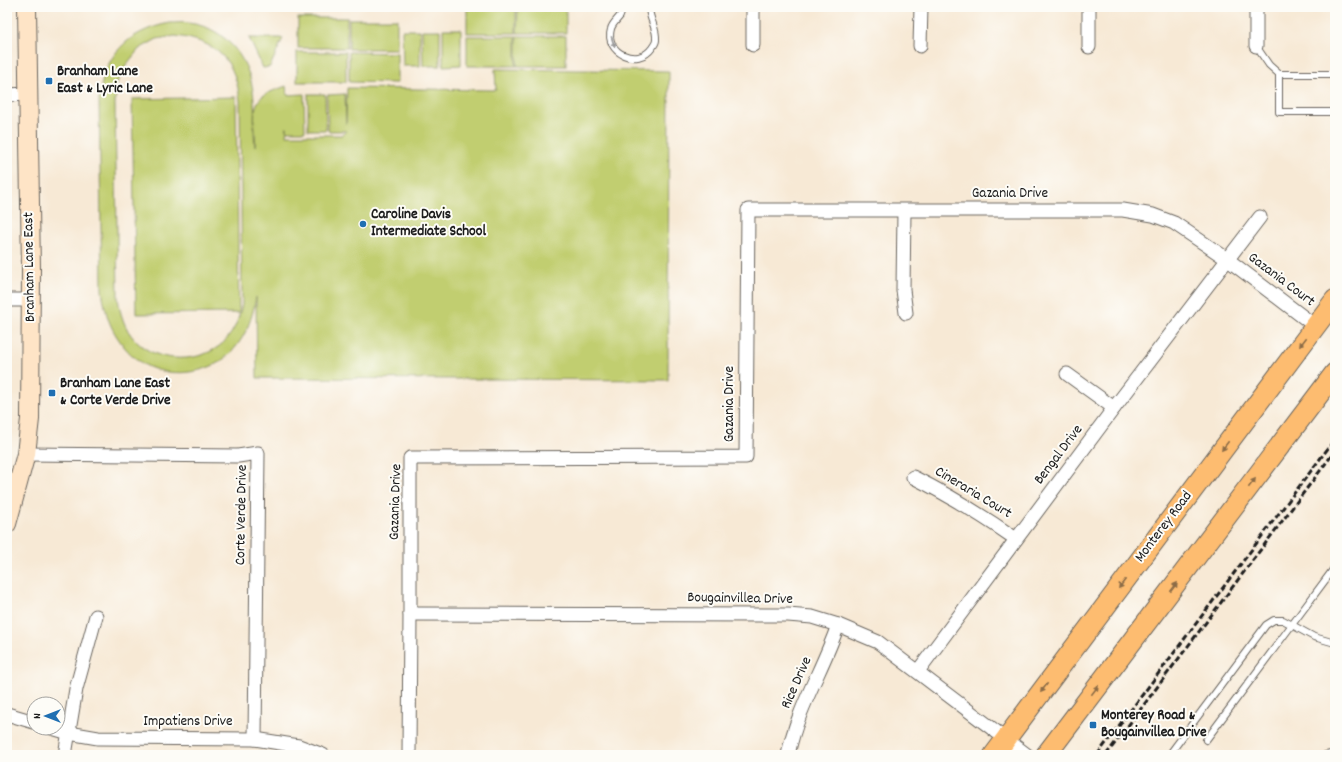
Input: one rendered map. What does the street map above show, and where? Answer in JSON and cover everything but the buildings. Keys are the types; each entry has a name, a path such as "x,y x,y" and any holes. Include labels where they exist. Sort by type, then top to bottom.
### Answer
{"main road":[{"name":"Monterey Road","path":"999,747 1335,300"},
{"path":"1046,755 1335,373"}],"street":[{"name":"Branham Lane East","path":"7,524 26,454 30,405 31,300 27,7"},
{"path":"753,7 753,45"},
{"path":"920,46 921,7"},
{"path":"1089,7 1089,47"},
{"path":"1256,7 1256,46"},
{"path":"7,95 28,94"},
{"name":"Gazania Drive","path":"409,755 410,458 746,458 748,210 1123,210 1152,215 1174,223 1227,259"},
{"path":"904,211 902,290 906,313"},
{"name":"Bengal Drive","path":"918,671 1114,408 1260,217"},
{"name":"Gazania Court","path":"1227,259 1315,326"},
{"path":"7,300 31,300"},
{"path":"1067,374 1114,408"},
{"name":"Corte Verde Drive","path":"26,454 238,456 258,453 255,739"},
{"name":"Cineraria Court","path":"913,477 942,491 992,522 1016,539"},
{"name":"Bougainvillea Drive","path":"410,614 788,615 812,617 838,625 878,642 918,671 999,747 1027,755"},
{"path":"65,755 76,689 96,616"},
{"name":"Rice Drive","path":"788,755 797,721 832,643 838,625"},
{"path":"7,714 26,720"},
{"name":"Impatiens Drive","path":"66,732 98,738 255,739 299,746 323,755"}],"lane":[{"path":"623,7 620,15 611,28 611,41 617,52 627,57 640,57 650,51 656,41 656,30 649,15 649,7"},
{"path":"1256,46 1269,65 1279,74 1335,74"},
{"path":"1279,74 1279,112 1335,112"},
{"path":"1206,740 1335,567"},
{"path":"1169,755 1266,625 1274,620 1283,620 1314,636 1335,643"},
{"path":"1326,755 1335,753"}],"green space":[{"path":"467,7 516,7 516,33 467,33"},
{"path":"518,7 566,7 566,33 517,33"},
{"path":"298,18 347,18 347,48 298,48"},
{"path":"349,19 397,19 397,49 349,49"},
{"path":"170,23 188,23 202,26 226,39 243,60 248,73 254,100 254,119 256,106 259,100 269,93 286,86 287,95 304,94 305,131 287,131 287,127 286,135 342,135 346,131 328,131 327,95 345,94 346,124 347,88 496,90 495,69 669,71 668,380 257,378 256,297 249,323 242,338 232,352 216,364 182,373 159,370 139,361 117,337 112,328 104,305 102,290 99,100 101,84 112,58 130,39 141,32","holes":["175,36 202,43 213,48 222,55 229,64 238,87 240,102 242,304 236,324 224,342 214,349 192,357 167,357 155,354 144,348 135,340 123,320 120,309 118,298 115,103 117,82 126,65 139,49 157,39","254,119 255,140 255,146"]},
{"path":"443,29 461,29 461,65 443,66"},
{"path":"402,30 420,30 420,66 403,66"},
{"path":"422,30 440,30 440,66 423,66"},
{"path":"467,36 516,36 516,66 467,66"},
{"path":"517,36 566,36 566,66 517,66"},
{"path":"249,38 283,38 270,67 263,68"},
{"path":"297,52 346,52 346,82 297,82"},
{"path":"349,52 397,53 397,83 349,82"},
{"path":"308,94 325,94 326,130 308,130"},
{"path":"236,97 239,313 136,314 132,99"}],"railway":[{"path":"1097,755 1335,439"},
{"path":"1106,755 1335,451"}],"place":[{"name":"Branham Lane East & Lyric Lane","path":"49,81"},
{"name":"Caroline Davis Intermediate School","path":"363,224"},
{"name":"Branham Lane East & Corte Verde Drive","path":"52,393"},
{"name":"Monterey Road & Bougainvillea Drive","path":"1093,725"}]}
